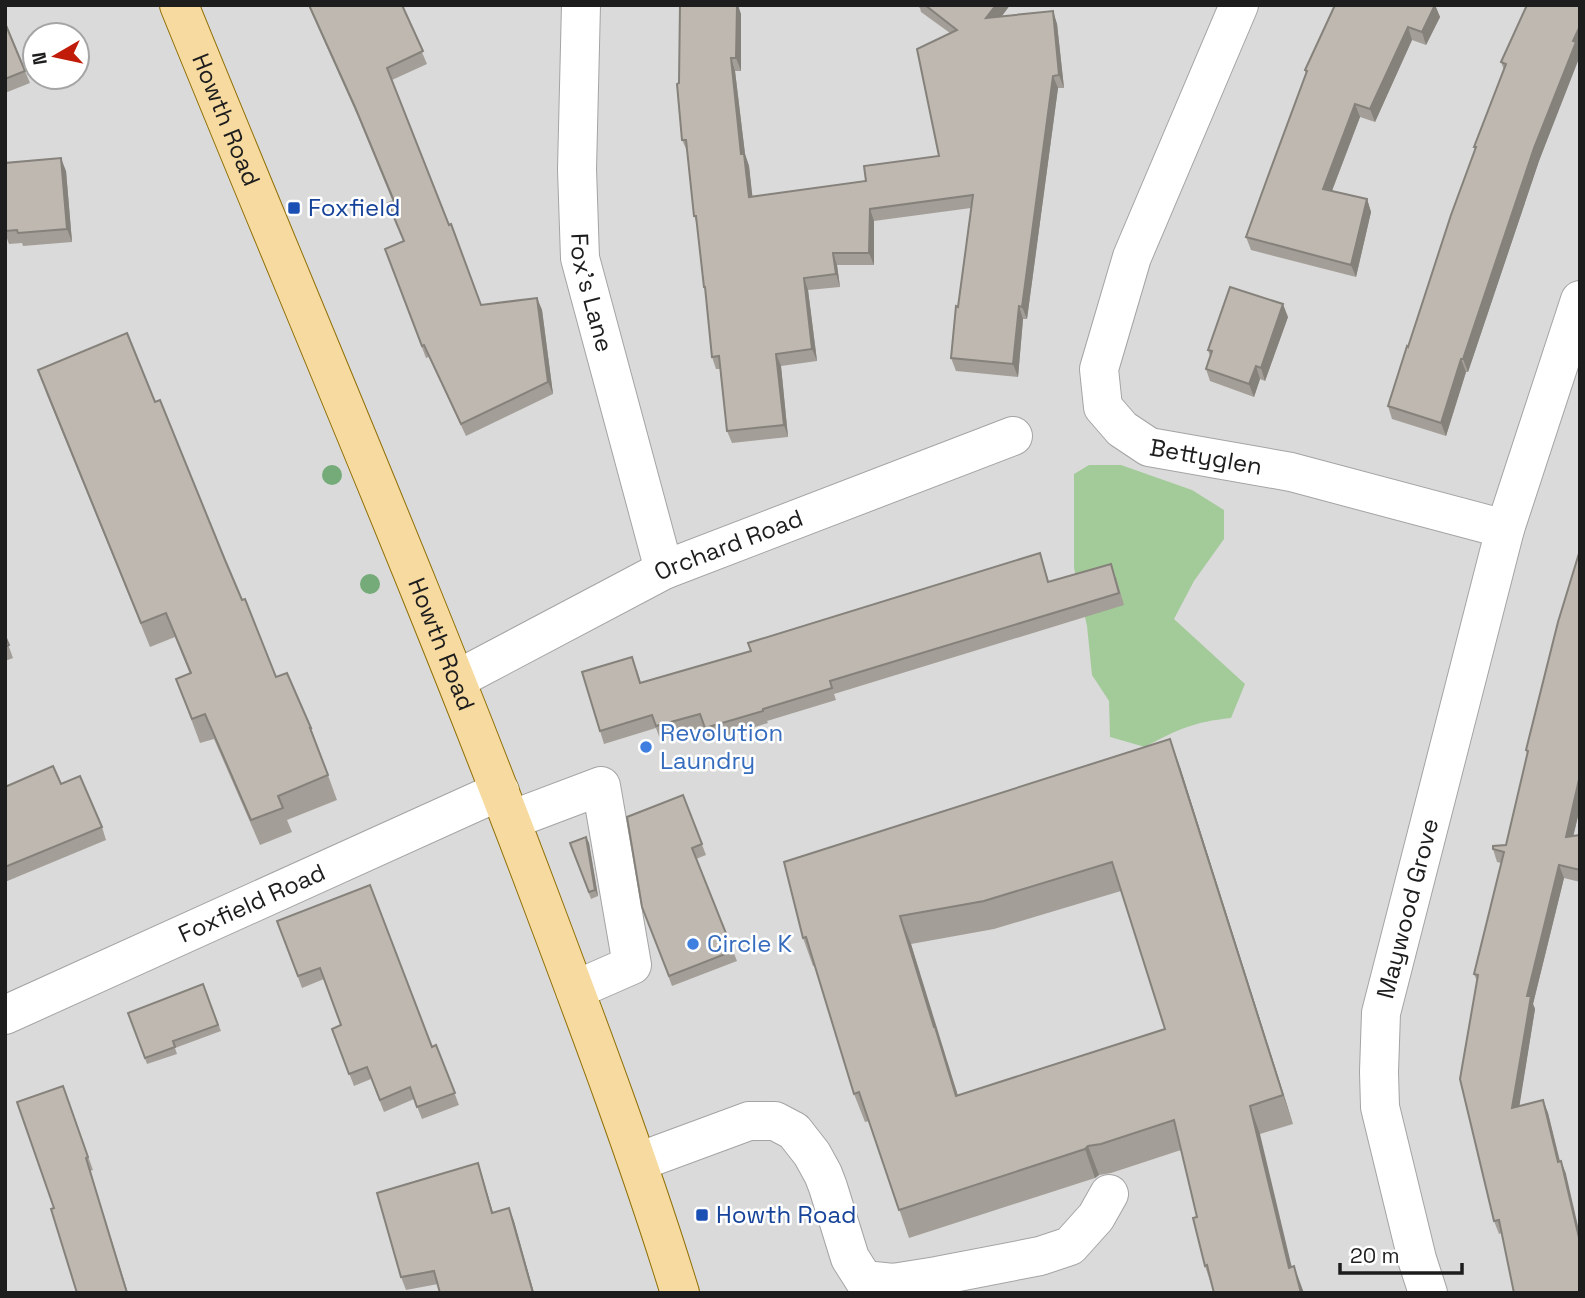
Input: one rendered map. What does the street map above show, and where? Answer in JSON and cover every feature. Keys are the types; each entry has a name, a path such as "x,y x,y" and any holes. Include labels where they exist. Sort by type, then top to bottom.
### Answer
{"main road":[{"name":"Howth Road","path":"179,5 458,682 638,1162 680,1293"}],"street":[{"name":"Fox's Lane","path":"581,5 578,169 580,258 664,570"},
{"name":"Bettyglen","path":"1239,5 1132,257 1099,369 1103,407 1122,429 1149,447 1291,472 1505,528"},
{"path":"1505,528 1580,300"},
{"name":"Orchard Road","path":"458,682 471,672 664,570 1013,436"},
{"name":"Maywood Grove","path":"1428,1293 1380,1107 1381,1013 1505,528"},
{"name":"Foxfield Road","path":"5,1015 506,806 601,786 632,965 575,990"},
{"path":"638,1162 749,1121 775,1121 794,1131 812,1154 828,1187 850,1258 864,1280 893,1283 1040,1256 1070,1246 1096,1217 1109,1194"}],"shaded area":[{"path":"5,5 1580,5 1580,1293 5,1293"}],"green space":[{"path":"1089,465 1121,465 1192,490 1224,510 1224,539 1194,581 1174,619 1245,684 1231,718 1187,727 1145,747 1110,737 1109,701 1092,675 1087,626 1074,568 1074,474"}],"building":[{"path":"309,5 402,5 423,51 387,68 481,305 537,298 548,382 461,424 424,345 422,346 385,249 404,241 388,203 394,201"},
{"path":"680,5 737,5 736,58 731,58 741,154 744,154 749,197 866,181 864,166 939,156 917,49 957,30 925,5 996,5 986,18 1053,11 1059,75 1053,76 1013,364 951,358 973,195 870,209 869,253 833,253 836,274 804,278 812,349 776,354 784,425 727,431 719,356 712,357 686,140 682,140 677,84"},
{"path":"1335,5 1435,5 1422,32 1408,27 1370,109 1355,104 1323,189 1367,199 1351,265 1246,237 1307,71 1305,70"},
{"path":"1527,5 1580,5 1580,26 1534,148 1441,423 1388,406 1474,147 1506,64 1501,62"},
{"path":"5,23 21,61 21,73 5,79"},
{"path":"61,158 67,229 18,233 17,230 5,231 5,163"},
{"path":"1230,287 1283,304 1261,368 1256,366 1249,384 1206,369 1212,351 1208,350"},
{"path":"127,333 155,402 160,400 276,677 287,673 328,775 278,796 283,808 251,820 205,714 192,719 176,679 191,673 166,613 141,623 38,370"},
{"path":"1580,550 1580,775 1566,837 1580,835 1580,870 1559,865 1527,996 1531,996 1512,1108 1543,1100 1580,1242 1580,1293 1514,1293 1499,1220 1494,1221 1460,1079 1478,975 1474,974 1504,852 1493,849 1493,846 1506,845 1558,622"},
{"path":"1040,553 1048,582 1111,564 1119,593 830,681 832,688 705,728 700,714 656,726 652,715 600,731 582,672 632,657 640,683 751,651 748,643"},
{"path":"1170,739 1283,1095 1250,1106 1289,1268 1294,1266 1301,1293 1214,1293 1193,1218 1197,1217 1174,1120 899,1210 859,1092 854,1094 806,937 803,938 784,862","holes":["1112,862 1165,1029 956,1096 900,916 984,901"]},
{"path":"53,766 61,784 80,776 102,827 5,867 5,787"},
{"path":"683,795 702,844 692,848 733,951 669,976 642,907 627,817"},
{"path":"586,837 595,890 589,892 570,843"},
{"path":"370,885 432,1047 436,1045 455,1093 417,1107 410,1087 380,1100 367,1067 349,1074 332,1029 341,1025 320,968 298,976 277,921"},
{"path":"203,984 218,1025 173,1041 175,1047 145,1058 128,1013"},
{"path":"63,1086 88,1157 86,1158 127,1293 77,1293 51,1209 54,1208 17,1102"},
{"path":"478,1163 492,1213 509,1208 533,1293 440,1293 434,1271 401,1277 377,1193"}],"place":[{"name":"Foxfield","path":"294,208"},
{"name":"Revolution Laundry","path":"646,747"},
{"name":"Circle K","path":"693,944"},
{"name":"Howth Road","path":"702,1215"}]}
